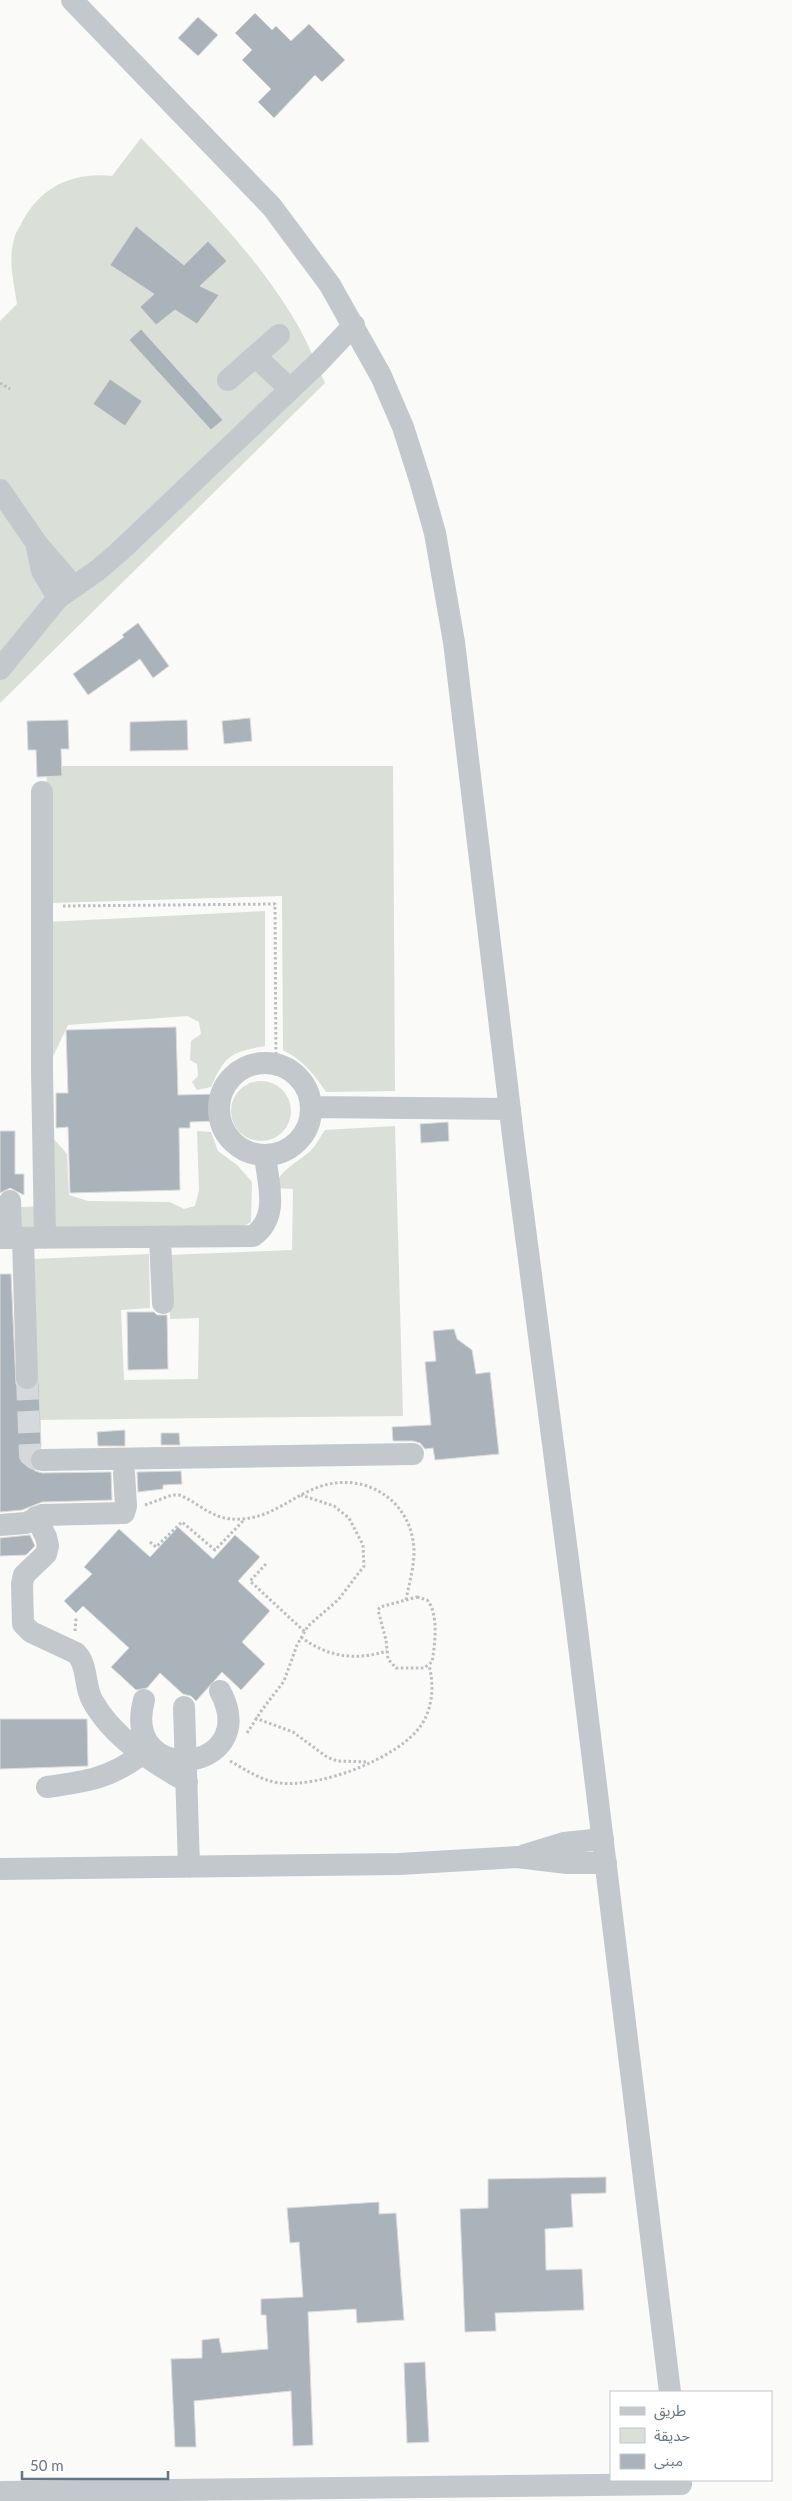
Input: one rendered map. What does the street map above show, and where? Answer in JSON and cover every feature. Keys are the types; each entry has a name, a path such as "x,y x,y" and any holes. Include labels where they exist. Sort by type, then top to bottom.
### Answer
{"street":[{"path":"72,0 272,207 303,245 354,325 381,376 403,427 420,480 438,551 454,642 510,1109 606,1863 670,2391"},
{"path":"0,669 66,592 94,574 120,552 354,325"},
{"path":"228,380 279,334"},
{"path":"255,356 290,389"},
{"path":"0,490 37,544 37,554 42,571 66,592"},
{"path":"42,792 42,1070 45,1238"},
{"path":"257,1064 276,1064 297,1075 309,1095 311,1107 305,1131 298,1141 283,1151 265,1155 246,1150 230,1139 223,1128 220,1116 223,1090 239,1070 257,1064"},
{"path":"311,1107 510,1109"},
{"path":"11,1238 253,1236 264,1228 270,1216 265,1155"},
{"path":"10,1201 11,1238 27,1378"},
{"path":"160,1238 163,1303"},
{"path":"42,1460 413,1454"},
{"path":"0,1525 26,1523 36,1517 48,1515 124,1513 126,1510 124,1473"},
{"path":"36,1517 46,1537 48,1546 46,1554 24,1575 22,1584 23,1624 31,1632 79,1656 90,1697 98,1711 119,1734 143,1753 186,1772"},
{"path":"186,1772 196,1760 213,1750 221,1741 228,1721 228,1711 220,1691"},
{"path":"144,1700 141,1722 148,1742 186,1772"},
{"path":"184,1707 189,1867"},
{"path":"47,1787 100,1778 122,1768 143,1753"},
{"path":"517,1858 564,1843 603,1839"},
{"path":"0,1869 399,1864 517,1858 567,1863 606,1863"},
{"path":"0,2492 56,2496 681,2488"}],"path":[{"path":"0,382 10,389"},
{"path":"42,906 275,904 276,1064"},
{"path":"124,1513 172,1495 179,1495 216,1516 245,1519 263,1516 300,1495 324,1485 339,1482 368,1486 390,1497 405,1516 413,1538 413,1562 406,1600"},
{"path":"241,1740 251,1728 255,1718 284,1681 305,1632 351,1586 364,1566 365,1556 360,1535 349,1518 334,1506 300,1495"},
{"path":"150,1542 156,1547 182,1522 215,1550 245,1519"},
{"path":"266,1564 250,1581 305,1632"},
{"path":"213,1750 259,1778 280,1783 305,1782 331,1777 369,1762 403,1743 422,1725 432,1696 429,1665 434,1640 431,1604 427,1600 417,1597 380,1607 378,1610 390,1662 396,1668 413,1670 429,1665"},
{"path":"302,1637 324,1650 349,1657 374,1655 387,1651"},
{"path":"255,1718 293,1732 327,1757 337,1761 369,1762"}],"green space":[{"path":"141,138 185,183 267,278 301,331 325,383 0,703 0,321 17,304 13,280 12,247 22,222 38,199 59,184 71,180 97,175 112,176"},
{"path":"46,766 393,766 395,1091 326,1092 308,1068 283,1050 282,896 52,903"},
{"path":"265,911 265,1046 244,1050 230,1057 221,1068 211,1087 197,1090 192,1082 198,1076 197,1064 190,1060 191,1041 201,1034 199,1022 187,1016 68,1025 48,1067 47,922"},
{"path":"261,1081 277,1086 282,1090 286,1095 291,1111 286,1127 282,1132 277,1136 261,1141 245,1136 240,1132 236,1127 231,1111 236,1095 240,1090 245,1086"},
{"path":"395,1126 403,1416 33,1420 33,1259 149,1254 150,1308 121,1310 124,1380 198,1379 199,1318 170,1319 168,1255 292,1250 293,1189 275,1188 281,1175 314,1147 325,1130"},
{"path":"46,1130 67,1154 69,1195 88,1201 170,1202 184,1209 195,1206 199,1190 197,1131 211,1132 218,1151 237,1165 252,1182 251,1222 231,1233 0,1238 0,1208 47,1206"}],"building":[{"path":"255,13 272,30 276,26 291,41 309,24 345,60 322,82 315,75 274,118 258,102 271,89 242,60 252,50 235,33"},
{"path":"198,17 218,35 198,56 178,38"},
{"path":"136,226 184,265 208,241 227,261 200,286 219,295 197,324 175,310 156,325 140,307 154,294 110,265"},
{"path":"141,329 223,420 211,430 129,340"},
{"path":"110,379 142,401 125,426 93,404"},
{"path":"138,623 169,666 153,678 140,659 88,695 73,674 124,637 122,635"},
{"path":"250,718 252,741 224,744 222,721"},
{"path":"68,720 69,749 61,749 62,776 37,777 36,750 28,750 27,721"},
{"path":"187,720 188,750 130,751 130,722"},
{"path":"176,1027 178,1095 218,1094 218,1121 190,1122 190,1128 179,1128 180,1190 70,1193 68,1127 56,1128 56,1093 68,1093 66,1030"},
{"path":"448,1122 449,1141 421,1143 420,1124"},
{"path":"0,1131 15,1131 15,1174 24,1174 24,1195 10,1188 0,1193"},
{"path":"0,1274 11,1274 16,1384 20,1389 28,1391 34,1389 39,1382 41,1447 30,1454 31,1466 35,1471 42,1473 111,1472 112,1500 42,1502 22,1510 0,1512"},
{"path":"127,1312 154,1312 157,1315 167,1315 168,1369 128,1370"},
{"path":"454,1329 457,1339 472,1350 476,1374 490,1372 499,1454 435,1460 433,1448 425,1449 420,1443 413,1441 393,1441 392,1427 431,1425 425,1362 436,1361 433,1331"},
{"path":"125,1430 125,1446 98,1446 97,1432"},
{"path":"161,1433 179,1433 180,1445 161,1445"},
{"path":"181,1471 182,1484 163,1485 163,1489 138,1492 137,1472"},
{"path":"178,1527 213,1559 235,1535 260,1557 238,1581 270,1611 242,1642 265,1664 241,1690 222,1672 196,1701 191,1696 183,1694 160,1673 147,1688 136,1690 111,1667 129,1648 83,1606 76,1613 64,1601 92,1574 84,1567 119,1529 150,1557"},
{"path":"30,1535 35,1546 26,1555 0,1556 0,1538"},
{"path":"0,1719 87,1719 88,1766 0,1769"},
{"path":"606,2177 606,2193 571,2194 573,2227 545,2229 546,2270 582,2269 584,2310 495,2313 496,2331 465,2332 460,2209 488,2208 488,2179"},
{"path":"379,2202 379,2214 396,2213 404,2320 357,2323 356,2309 308,2312 313,2445 293,2446 291,2391 194,2401 196,2447 175,2447 171,2359 202,2358 202,2340 219,2338 222,2353 268,2349 266,2315 261,2315 261,2299 303,2297 299,2242 290,2243 287,2208"},
{"path":"425,2362 429,2442 407,2443 404,2363"}],"tunnel":[{"path":"27,1378 30,1455 35,1459 42,1460"}]}
